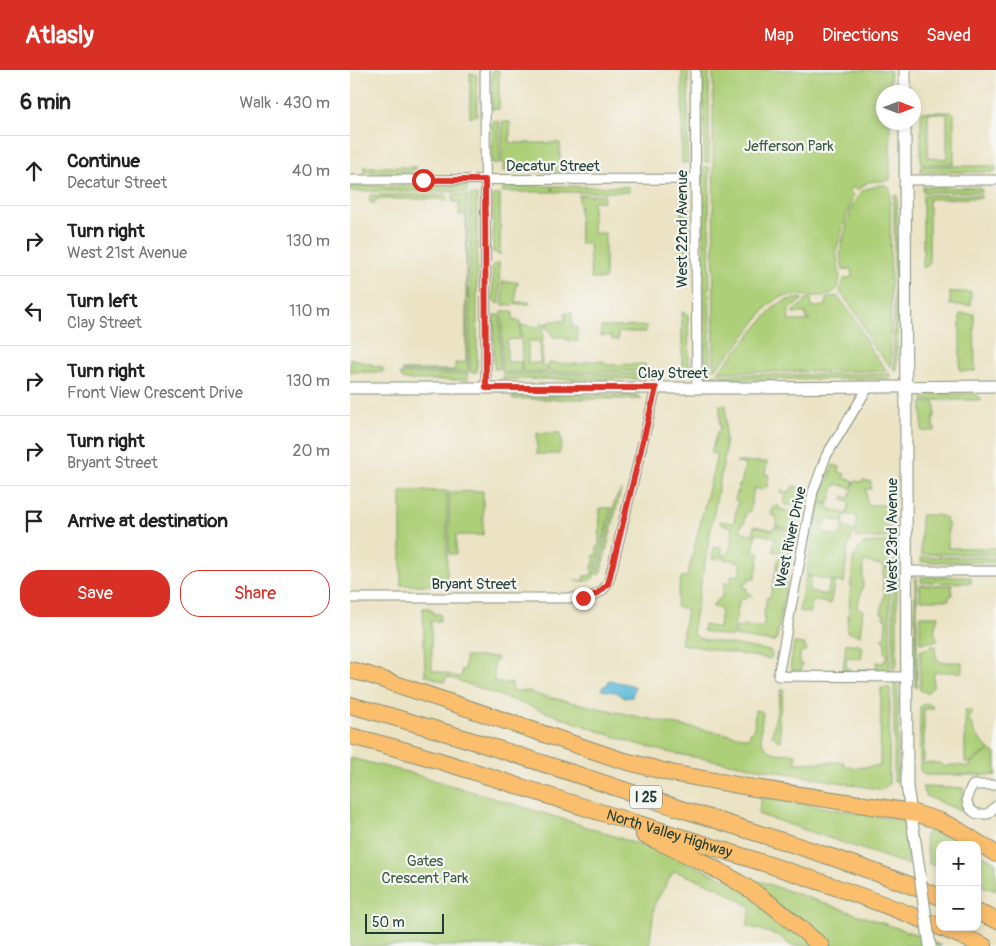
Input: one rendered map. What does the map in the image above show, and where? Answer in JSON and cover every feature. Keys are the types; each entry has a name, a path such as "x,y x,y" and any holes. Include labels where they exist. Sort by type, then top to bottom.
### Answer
{"highway":[{"path":"350,670 620,760 671,773 854,805 911,812 955,828 996,854"},
{"name":"North Valley Highway","path":"350,705 439,730 852,864 936,895"},
{"name":"North Valley Highway","path":"350,736 430,758 850,893 984,946"},
{"path":"576,805 726,874 758,895 821,946"},
{"path":"981,914 996,920"}],"street":[{"path":"485,70 486,388"},
{"name":"West 22nd Avenue","path":"695,70 696,388"},
{"path":"905,70 905,85"},
{"name":"West 23rd Avenue","path":"905,130 907,786 930,946"},
{"name":"Decatur Street","path":"350,180 696,179"},
{"path":"905,180 996,180"},
{"name":"West River Drive","path":"869,386 826,456 813,492 778,676 907,677"},
{"name":"Clay Street","path":"350,388 996,386"},
{"name":"Bryant Street","path":"350,598 583,598 597,594 604,589 610,577 656,388"},
{"path":"907,571 996,571"},
{"path":"996,785 973,785 966,799 968,806 977,814 988,814 996,806"}],"green space":[{"path":"492,70 499,70 499,109 492,109"},
{"path":"682,70 688,70 688,163 682,163"},
{"name":"Jefferson Park","path":"703,70 709,70 709,162 704,162"},
{"name":"Jefferson Park","path":"713,70 890,70 890,85 876,85 876,130 890,130 890,180 868,182 857,190 853,187 849,191 853,195 836,251 840,277 838,288 826,295 794,295 774,301 736,347 714,370"},
{"path":"470,73 477,75 477,115 470,118"},
{"path":"921,112 952,112 954,114 954,164 921,164","holes":["928,113 947,114 947,159 928,158"]},
{"path":"492,121 499,121 500,163 492,163"},
{"path":"502,122 510,122 510,143 560,143 560,164 502,164"},
{"path":"503,166 570,166 568,172 503,171"},
{"path":"921,166 996,166 996,172 921,172"},
{"path":"364,167 416,167 412,172 364,172"},
{"name":"Jefferson Park","path":"703,167 709,167 710,371 705,372"},
{"path":"887,185 890,189 891,367 872,345 857,314 840,292 844,279 852,277 851,269 843,270 840,254 853,203 863,190"},
{"path":"350,186 467,186 467,192 350,191"},
{"path":"552,186 552,192 503,192 503,187"},
{"path":"553,186 629,187 629,192 553,192"},
{"path":"923,187 980,188 983,192 923,192"},
{"path":"370,195 447,195 447,201 442,199 376,199 375,203 370,203"},
{"path":"453,195 467,195 468,372 402,372 402,370 455,370 455,363 466,362 466,215 459,215 459,202 453,202"},
{"path":"470,195 477,195 477,372 470,372"},
{"path":"493,195 500,195 500,255 493,252"},
{"path":"579,195 604,195 604,201 593,201 593,233 605,233 605,279 591,279 589,243 580,243"},
{"path":"681,195 688,195 689,273 682,279"},
{"path":"894,195 897,195 897,371 894,371"},
{"path":"923,195 981,195 981,198 929,199 929,264 925,268 923,268"},
{"path":"499,262 500,304 493,301 492,266"},
{"path":"502,282 518,282 518,285 516,285 516,302 530,302 530,304 503,305"},
{"path":"950,292 971,292 971,305 950,305"},
{"path":"837,296 854,317 869,347 887,371 718,372 775,306 787,300 802,298 801,301 789,309 788,321 809,321 809,319 806,319 806,313 793,313 793,311 804,303 806,299 811,298 812,307 826,306 826,298"},
{"path":"502,311 513,311 513,321 520,321 520,339 507,340 507,362 521,362 521,372 502,372"},
{"path":"682,312 688,315 689,371 682,371"},
{"path":"565,313 572,313 572,327 577,327 578,341 568,341 564,336 553,338 551,331 546,328 550,321 565,321"},
{"path":"960,314 974,314 975,371 960,371"},
{"path":"494,315 500,315 500,369 494,369"},
{"path":"541,323 548,323 543,330 542,363 542,366 547,367 547,372 522,372 521,325 541,327","holes":["528,341 540,341 540,363 528,363"]},
{"path":"646,326 646,332 618,332 618,340 612,340 612,336 601,336 601,327"},
{"path":"350,358 383,368 383,372 350,372"},
{"path":"585,361 602,361 606,365 645,364 645,371 549,372 548,363 585,364"},
{"path":"399,374 468,374 468,380 404,380"},
{"path":"503,374 646,374 647,379 503,379"},
{"path":"890,374 890,379 706,379 704,376 704,375"},
{"path":"923,394 977,394 982,400 923,400"},
{"path":"515,395 637,395 642,399 511,399"},
{"path":"922,402 935,402 933,428 935,428 935,431 922,431"},
{"path":"720,405 726,405 725,453 693,632 702,639 771,651 772,657 769,659 681,644 687,609 676,607 681,577 687,577 717,455 711,453 717,432 720,431"},
{"path":"537,433 560,433 562,442 559,454 537,454"},
{"path":"736,462 767,462 765,474 769,475 767,487 764,486 763,490 754,488 750,511 746,513 740,531 756,535 753,552 760,553 755,579 749,578 748,583 745,582 743,588 747,588 746,592 752,594 751,597 746,596 746,599 740,598 732,637 703,631 704,625 719,628 721,609 713,607 713,604 722,597 725,582 730,583 732,575 739,576 742,563 716,557 716,560 712,559 714,547 722,548 721,554 727,555 730,550 733,537 730,536 732,527 720,524 720,521 733,523 736,521 734,521 738,501 735,500 739,485 741,485 745,465"},
{"path":"833,465 840,467 839,472 845,474 844,478 854,481 851,488 837,484 834,486 829,504 820,501"},
{"path":"863,480 871,482 871,489 866,489 867,505 887,505 887,491 890,491 890,538 856,538 856,515 844,515 844,523 828,518 826,523 816,519 820,503 846,514 850,503 843,500 844,496 849,498 855,481 862,482"},
{"path":"793,486 805,488 800,508 784,504 786,494 781,493 781,491 791,491"},
{"path":"621,490 600,575 597,574 615,500"},
{"path":"401,491 447,491 447,585 401,585"},
{"path":"483,491 483,535 456,535 456,554 449,554 449,492"},
{"path":"776,505 779,506 779,509 798,513 795,529 776,526 777,517 771,515 773,507 775,508"},
{"path":"600,508 611,508 594,577 589,581 575,581 584,580 584,576 592,575 594,555 597,555 597,546 599,546"},
{"path":"921,515 938,515 945,518 948,524 948,548 996,548 996,554 921,554"},
{"path":"816,521 823,524 821,530 824,533 839,537 844,524 844,527 855,531 848,546 844,583 806,575"},
{"path":"754,526 773,530 774,527 795,531 791,554 773,551 774,537 753,533"},
{"path":"890,542 890,568 883,568 883,566 863,561 863,586 857,608 863,610 860,635 847,632 853,559 860,547 864,544"},
{"path":"893,542 897,542 897,665 893,670"},
{"path":"779,556 791,558 777,638 773,642 734,636 736,627 743,628 744,625 763,627 767,597 770,598"},
{"path":"921,557 996,557 996,562 921,562"},
{"path":"883,569 890,569 890,671 858,671 858,669 876,670 877,662 884,663 885,659 887,659 885,640 882,639 885,637 886,619 883,618 884,614 881,613 885,591 883,590"},
{"path":"806,576 811,577 809,591 827,595 830,581 835,582 830,604 813,600 810,613 799,611"},
{"path":"917,577 917,688 915,687 915,580"},
{"path":"921,577 971,577 971,583 921,582"},
{"path":"920,585 952,585 952,596 949,596 949,600 920,600"},
{"path":"423,608 430,608 433,614 440,614 440,621 431,621 432,670 459,677 462,675 461,670 465,670 465,657 496,657 497,661 494,662 494,683 512,683 512,691 529,691 538,695 682,726 749,738 751,731 754,729 755,710 761,711 763,713 761,737 765,747 776,753 796,754 796,763 844,762 844,766 850,766 851,768 880,766 881,688 890,688 889,784 883,790 666,752 624,740 448,677 444,682 425,675"},
{"path":"920,616 938,616 934,631 938,641 920,643"},
{"path":"794,643 805,644 804,647 806,647 806,651 801,651 799,663 802,664 801,671 790,668"},
{"path":"846,643 855,645 856,643 863,647 861,659 847,657 846,668 850,668 850,671 843,670"},
{"path":"935,646 936,657 940,662 962,662 962,672 934,672 933,687 927,693 920,690 920,651"},
{"path":"894,682 898,685 898,781 894,781"},
{"path":"784,689 779,719 781,741 779,741 772,735 781,690"},
{"path":"924,704 929,704 933,709 924,709 924,761 920,761 920,707"},
{"path":"965,710 971,710 971,715 968,715 974,732 989,750 970,763 965,762"},
{"path":"990,750 996,754 996,775 924,775 920,770 920,763 940,763 944,767 954,765 970,767 970,763"},
{"name":"Gates Crescent Park","path":"350,758 407,772 572,822 667,854 728,880 759,881 912,933 941,946 791,946 780,936 747,926 751,907 717,887 674,871 655,903 649,946 350,946"},
{"path":"922,787 963,788 964,806 970,815 926,796"},
{"path":"762,797 901,820 909,865 758,814"},
{"path":"929,827 942,830 962,841 936,841 936,867 929,864 925,836 929,831"},
{"path":"981,854 996,863 996,891 981,885"}],"water":[{"path":"609,680 635,686 632,697 625,698 616,692 601,690"}],"route":[{"path":"423,180 485,180 486,388 656,388 608,584 594,596 583,598"}]}
